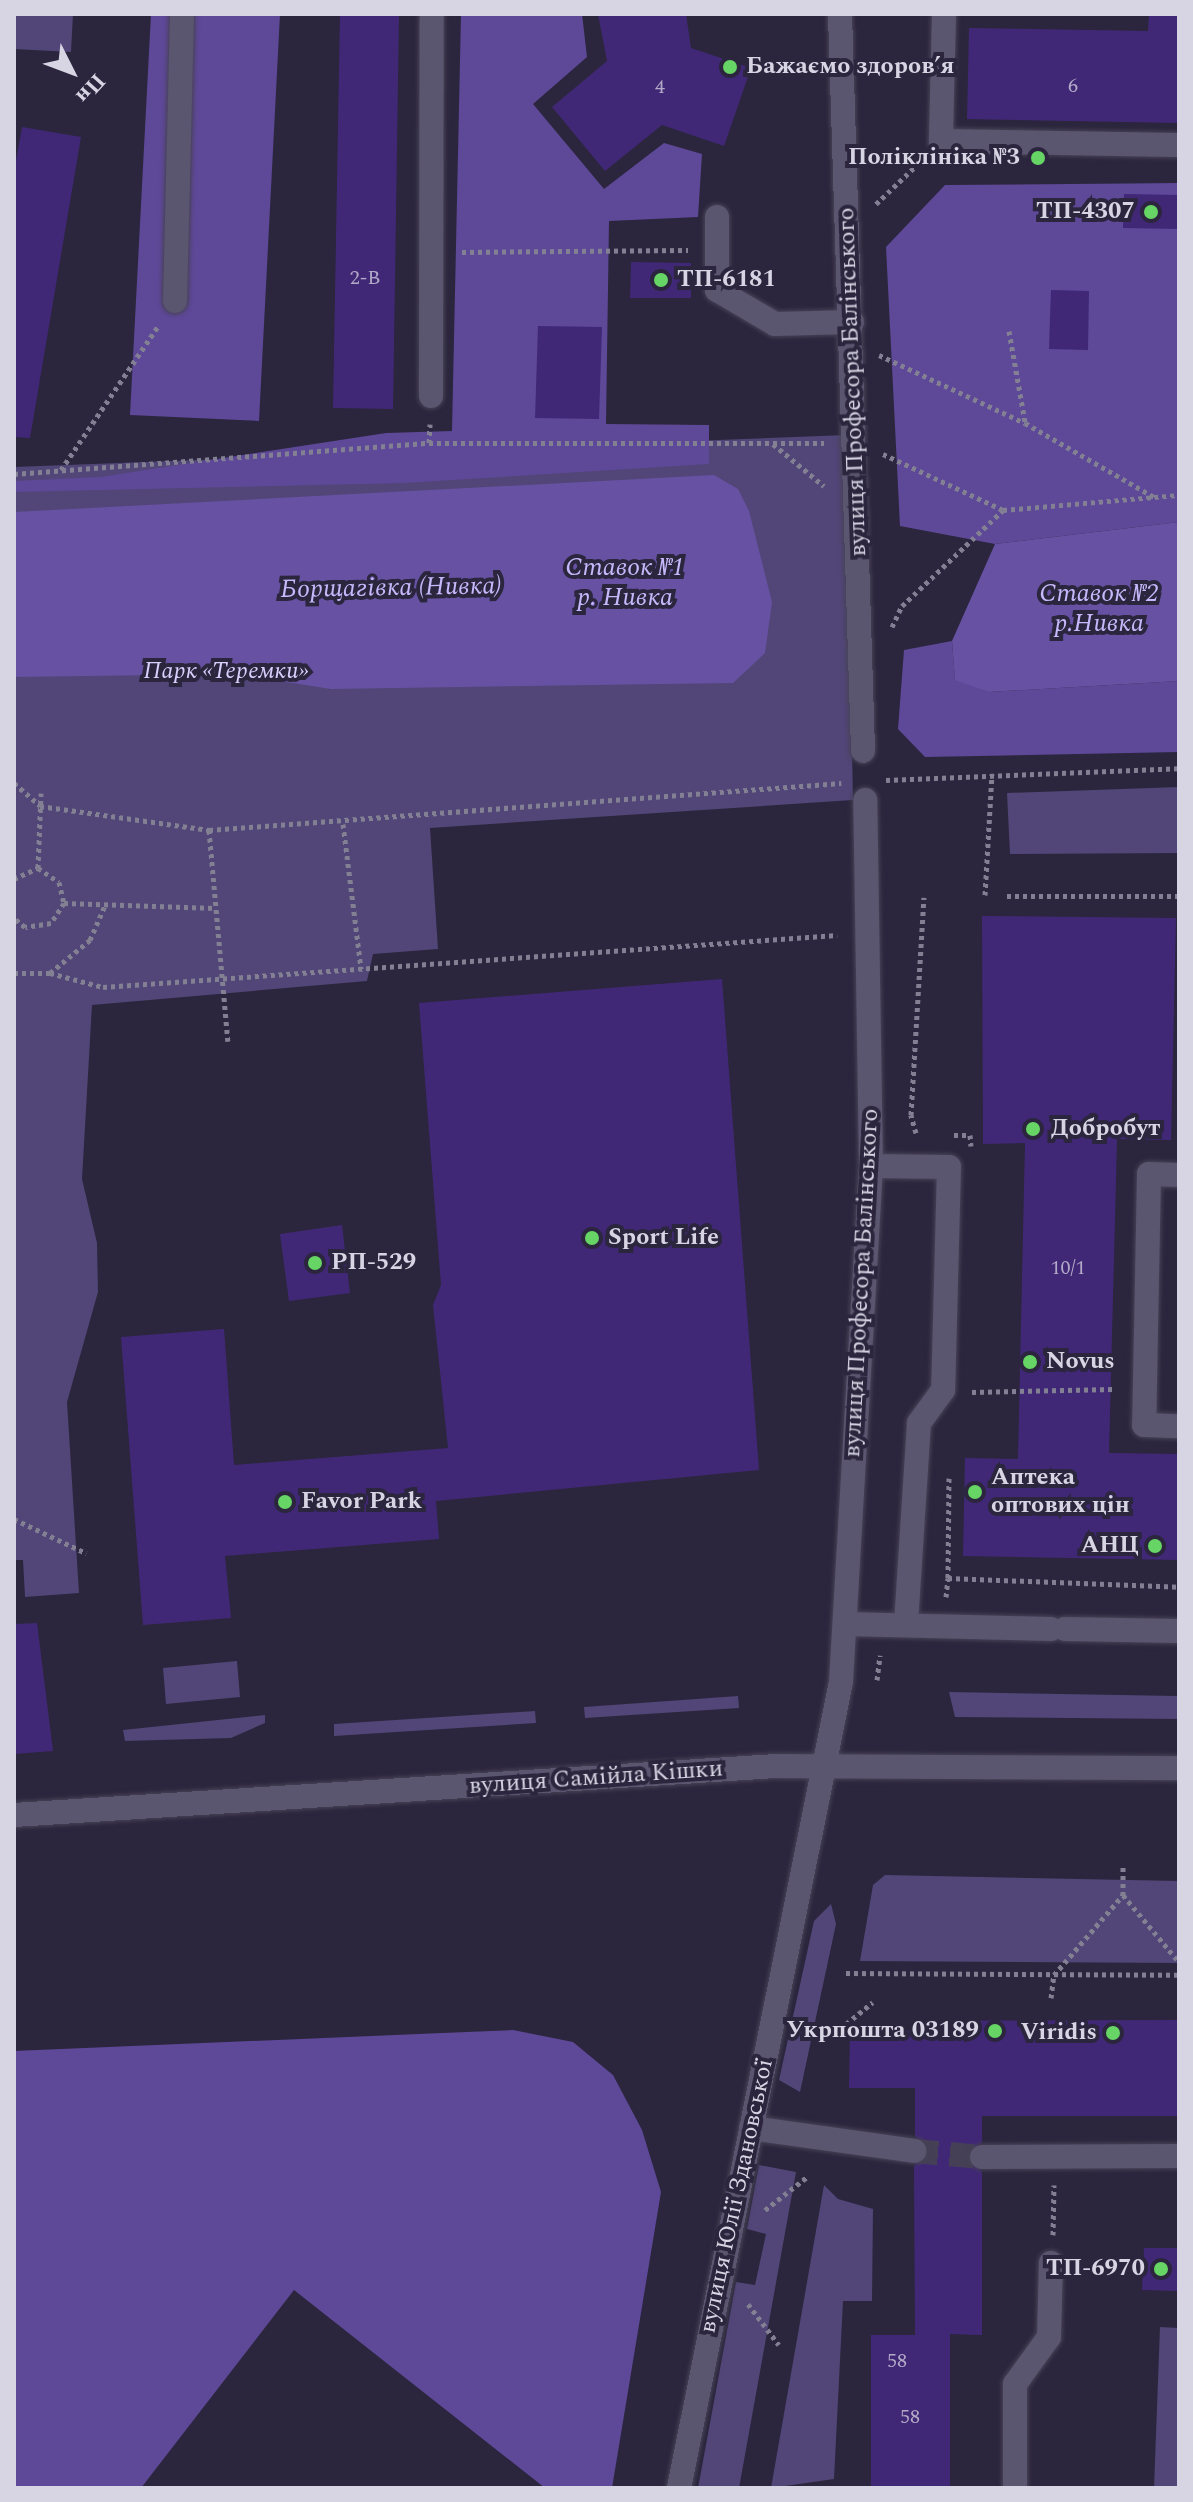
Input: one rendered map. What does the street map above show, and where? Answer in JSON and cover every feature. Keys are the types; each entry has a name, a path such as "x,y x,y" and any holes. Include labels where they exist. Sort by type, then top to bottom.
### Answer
{"street":[{"path":"175,301 182,14"},
{"path":"431,396 432,14"},
{"name":"вулиця Професора Балінського","path":"840,14 856,442 863,751"},
{"path":"944,14 941,141 1179,145"},
{"path":"717,217 717,290 775,324 852,332"},
{"name":"вулиця Професора Балінського","path":"829,1765 845,1624 871,1166 871,932 865,788"},
{"path":"871,1166 949,1167 943,1390 919,1423 906,1625"},
{"path":"1179,1175 1149,1174 1144,1425 1179,1426"},
{"path":"845,1624 1179,1631"},
{"name":"вулиця Самійла Кішки","path":"14,1815 829,1765 1179,1768"},
{"name":"вулиця Юлії Здановської","path":"679,2488 751,2128 829,1765"},
{"path":"751,2128 914,2151"},
{"path":"982,2157 1179,2156"},
{"path":"1015,2488 1015,2384 1049,2337 1051,2263"}],"path":[{"path":"848,231 941,141"},
{"path":"432,252 717,250"},
{"path":"60,471 175,301"},
{"path":"1009,331 1025,423"},
{"path":"852,332 1025,423 1155,497"},
{"path":"14,474 429,443 856,442 1003,510 1179,495"},
{"path":"772,443 832,498"},
{"path":"888,633 902,606 1003,510"},
{"path":"14,783 40,806 209,830 343,824 865,788 992,774 1179,768"},
{"path":"985,895 992,774"},
{"path":"38,868 41,793"},
{"path":"343,824 361,969"},
{"path":"209,830 228,1041"},
{"path":"14,879 38,868"},
{"path":"14,918 25,927 51,923 64,903 59,882 38,868"},
{"path":"1007,896 1179,896"},
{"path":"64,903 216,908"},
{"path":"50,973 90,940 106,903"},
{"path":"14,973 50,973 103,987 222,974 361,969 871,932"},
{"path":"943,1390 1111,1389"},
{"path":"14,1519 86,1553"},
{"path":"1037,1585 1179,1587"},
{"path":"1123,1866 1123,1895 1179,1962"},
{"path":"1051,1998 1054,1975 1123,1895"},
{"path":"846,1973 1179,1975"},
{"path":"834,2034 873,2002"},
{"path":"1051,2263 1055,2157"}],"green space":[{"path":"14,14 73,14 71,52 14,49"},
{"name":"Парк «Теремки»","path":"846,435 853,800 430,828 438,949 373,954 367,981 92,1005 82,1179 97,1243 98,1292 67,1402 79,1593 25,1597 23,1560 14,1560 14,467"},
{"path":"1179,787 1179,853 1010,854 1007,793"},
{"path":"237,1661 240,1697 166,1704 163,1668"},
{"path":"949,1692 1179,1696 1179,1719 955,1717"},
{"path":"738,1696 739,1708 585,1718 584,1707"},
{"path":"535,1711 536,1723 334,1736 334,1724"},
{"path":"265,1715 265,1723 231,1738 125,1741 123,1730"},
{"path":"885,1875 1179,1881 1179,1963 860,1961 873,1885"},
{"path":"831,1904 836,1924 800,2092 779,2080 814,1921"},
{"path":"759,2165 796,2172 739,2488 698,2488 736,2282 755,2285 766,2234 747,2229"},
{"path":"824,2185 838,2199 873,2209 872,2301 843,2301 834,2479 771,2488"},
{"path":"1160,2327 1179,2328 1179,2488 1154,2488"}],"shaded area":[{"path":"151,14 280,14 259,421 130,415"},
{"path":"461,14 582,14 587,57 533,104 604,189 664,143 702,154 698,217 609,221 606,424 709,425 709,464 405,483 14,492 14,481 100,477 386,433 452,431"},
{"path":"1179,183 1179,522 995,544 900,526 886,247 945,185"},
{"path":"952,641 955,679 988,692 1179,681 1179,752 925,757 898,729 904,650"},
{"path":"513,2030 573,2042 613,2075 642,2130 661,2192 612,2488 545,2488 294,2290 141,2488 14,2488 14,2051"}],"water":[{"name":"Ставок №1 р. Нивка","path":"714,475 738,489 749,511 772,602 765,653 733,683 331,689 235,674 14,677 14,512"},
{"name":"Ставок №2 р.Нивка","path":"1179,522 1179,681 988,692 955,680 952,641 995,544"}],"building":[{"path":"340,14 399,14 393,409 333,408"},
{"path":"598,14 686,14 691,48 751,68 724,146 662,125 605,171 552,107 607,61"},
{"path":"1149,14 1179,14 1179,123 967,119 969,28 1148,31"},
{"path":"22,127 81,137 30,438 14,437 14,172"},
{"name":"ТП-4307","path":"1124,194 1179,195 1179,229 1123,228"},
{"name":"ТП-6181","path":"631,262 691,263 691,298 630,298"},
{"path":"1051,290 1089,291 1088,350 1049,349"},
{"path":"538,326 602,327 599,419 535,418"},
{"path":"982,916 1176,918 1171,1140 1117,1139 1109,1453 1179,1454 1179,1560 963,1556 965,1458 1018,1459 1025,1143 983,1144"},
{"path":"722,979 759,1470 436,1501 439,1539 225,1556 231,1618 143,1625 121,1337 224,1329 234,1465 448,1448 433,1305 441,1285 419,1003"},
{"name":"РП-529","path":"342,1225 350,1293 289,1301 280,1234"},
{"path":"37,1623 53,1751 14,1754 14,1624"},
{"path":"1179,2020 1179,2116 982,2116 982,2142 967,2156 982,2172 982,2335 950,2334 950,2488 871,2488 871,2335 915,2335 914,2166 929,2152 915,2136 915,2088 849,2088 850,2031 915,2031 915,2021"},
{"name":"ТП-6970","path":"1144,2248 1179,2248 1179,2291 1142,2290"}],"tunnel":[{"path":"914,2151 982,2157"}],"place":[{"name":"Бажаємо здоровʼя","path":"730,67"},
{"name":"Поліклініка №3","path":"1038,158"},
{"name":"ТП-4307","path":"1151,212"},
{"name":"ТП-6181","path":"661,280"},
{"name":"Добробут","path":"1033,1129"},
{"name":"Sport Life","path":"592,1238"},
{"name":"РП-529","path":"315,1263"},
{"name":"Novus","path":"1030,1362"},
{"name":"Аптека оптових цін","path":"975,1492"},
{"name":"Favor Park","path":"285,1502"},
{"name":"АНЦ","path":"1155,1546"},
{"name":"Укрпошта 03189","path":"995,2031"},
{"name":"Viridis","path":"1113,2033"},
{"name":"ТП-6970","path":"1161,2269"}],"water label":[{"name":"Борщагівка (Нивка)","path":"391,588"}]}
